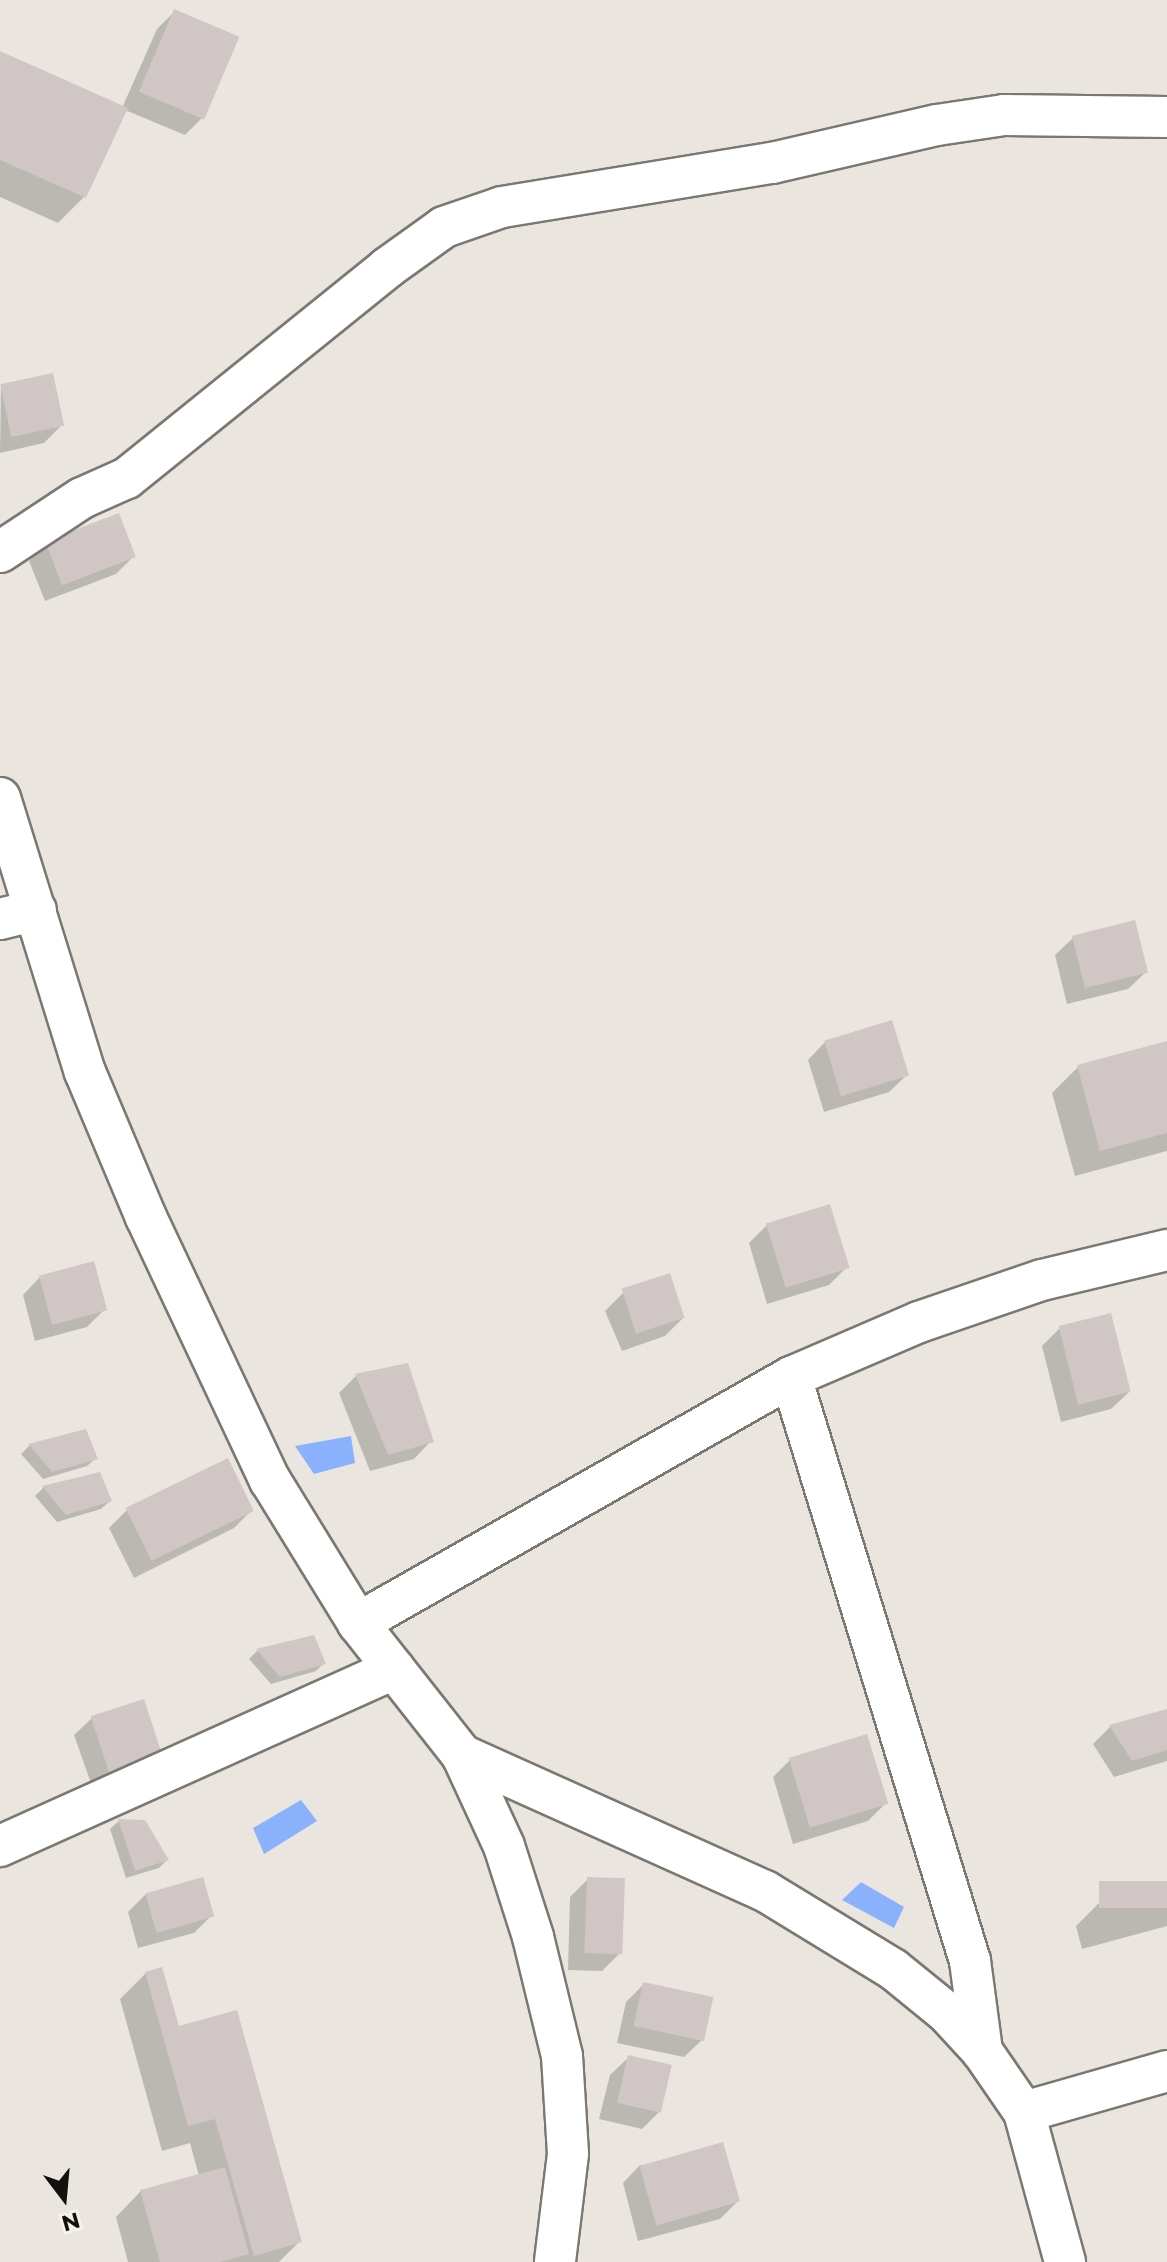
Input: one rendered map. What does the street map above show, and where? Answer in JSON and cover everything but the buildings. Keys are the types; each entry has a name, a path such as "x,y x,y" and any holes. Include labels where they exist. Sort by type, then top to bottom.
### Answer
{"street":[{"path":"0,552 82,498 127,478 387,268 444,227 502,207 772,163 937,125 1004,115 1167,117"},
{"path":"0,798 18,915 146,1217 270,1480 358,1623 462,1755 504,1846 533,1937 562,2056 568,2154 555,2262"},
{"path":"358,1623 791,1377 919,1322 1014,1289 1167,1250"},
{"path":"791,1377 966,1947 982,2051"},
{"path":"0,1846 394,1669"},
{"path":"462,1755 765,1891 893,1969 946,2012 982,2051 1024,2112 1065,2262"},
{"path":"1024,2112 1167,2071"}],"water":[{"path":"351,1436 355,1463 314,1474 295,1446"},
{"path":"301,1800 317,1821 264,1854 253,1828"},
{"path":"861,1882 904,1907 894,1928 842,1900"}]}
